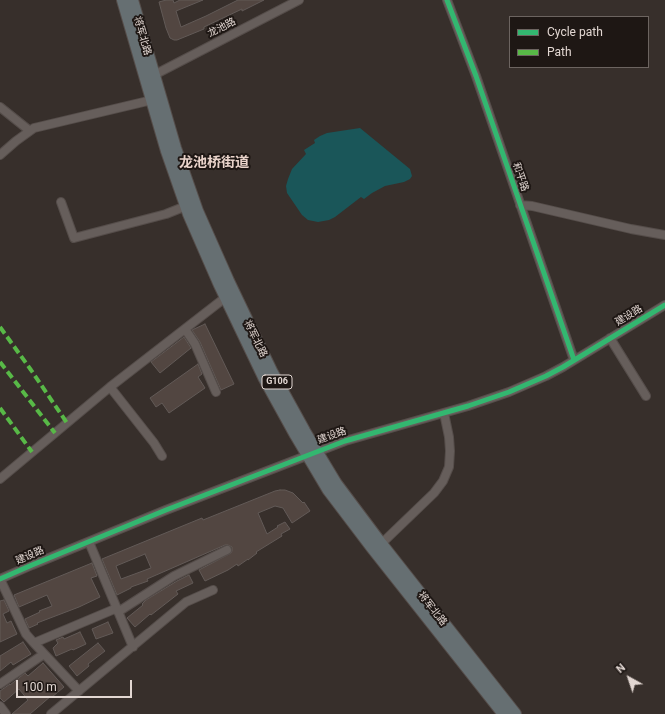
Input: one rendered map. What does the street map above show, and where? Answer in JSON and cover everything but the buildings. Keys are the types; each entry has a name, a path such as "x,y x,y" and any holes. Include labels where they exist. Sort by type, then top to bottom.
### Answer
{"highway":[{"name":"将军北路","path":"123,0 167,151 186,206 204,249 264,377 312,453 381,544 515,714"},
{"name":"将军北路","path":"132,0 175,148 197,211 243,314 304,431 328,489 504,714"}],"street":[{"name":"龙池路","path":"154,75 299,0"},
{"name":"和平路","path":"447,0 476,76 574,360"},
{"path":"0,155 34,128 152,100"},
{"path":"0,107 30,131"},
{"path":"61,202 74,238 166,214 186,206"},
{"path":"520,205 532,206 631,229 665,235"},
{"path":"0,467 3,476 110,387 226,297"},
{"name":"建设路","path":"0,579 166,510 312,453 345,441 489,400 509,392 546,376 665,305"},
{"path":"185,329 195,344 216,392"},
{"path":"610,338 646,396"},
{"path":"110,387 154,443 162,456"},
{"path":"381,544 434,493 443,481 449,468 450,451 444,413"},
{"path":"89,542 132,647"},
{"path":"34,643 117,610 174,576 227,550"},
{"path":"0,579 26,634 80,691"},
{"path":"51,714 186,602 212,590"},
{"path":"0,684 44,654"},
{"path":"0,706 6,714"}],"water":[{"path":"360,128 410,169 412,176 404,182 385,186 364,199 361,197 329,220 318,222 308,220 302,215 287,193 286,186 292,169 306,154 304,150 315,143 314,140 320,136 327,133"}],"marked path":[{"path":"0,327 67,423"},
{"path":"0,362 55,433"},
{"path":"0,408 32,452"}],"cycle path":[{"path":"447,0 476,76 574,360"},
{"path":"0,579 166,510 345,441 468,406 509,392 563,367 665,305"}],"district":[{"name":"龙池桥街道","path":"214,163"}]}
